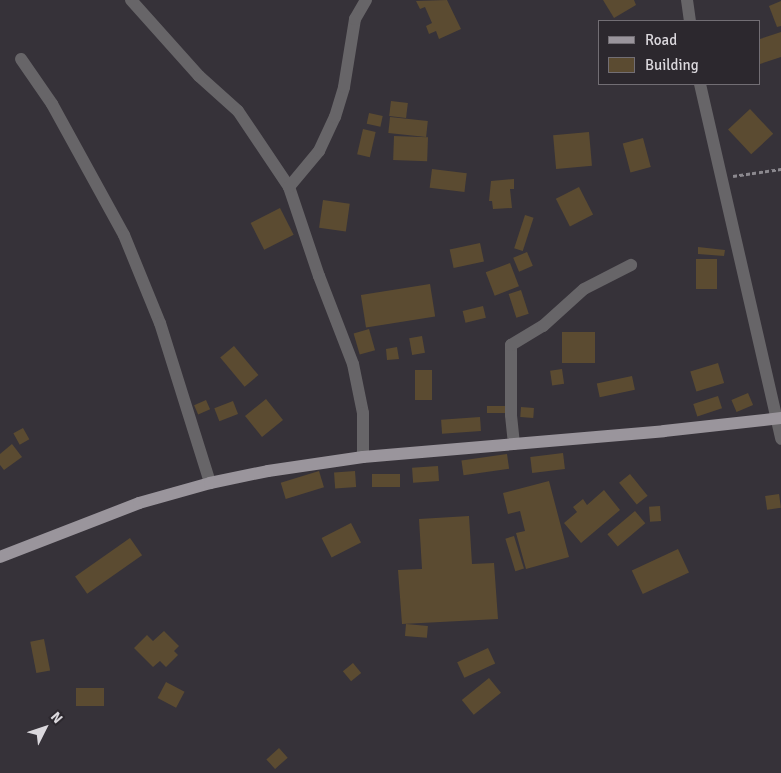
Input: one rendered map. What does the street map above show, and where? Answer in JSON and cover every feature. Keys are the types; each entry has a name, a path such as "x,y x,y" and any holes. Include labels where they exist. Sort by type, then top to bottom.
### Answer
{"main road":[{"path":"0,557 139,503 210,483 268,471 363,457 778,418"}],"street":[{"path":"131,0 199,76 238,111 289,187 319,276 353,364 362,413 363,457"},
{"path":"289,187 319,150 335,117 344,87 355,19 366,0"},
{"path":"687,0 690,20"},
{"path":"22,59 52,104 124,234 160,323 210,483"},
{"path":"700,85 778,418 781,439"},
{"path":"514,444 511,415 511,345 543,326 584,289 631,265"}],"path":[{"path":"722,178 781,169"}],"building":[{"path":"447,0 461,29 439,39 436,31 429,34 426,26 432,23 425,7 420,9 416,1"},
{"path":"603,0 634,0 636,5 614,18"},
{"path":"781,1 781,26 777,27 769,6"},
{"path":"781,32 781,57 761,64 761,39"},
{"path":"391,101 408,103 406,118 389,116"},
{"path":"750,109 773,134 751,154 728,129"},
{"path":"369,113 383,116 380,127 367,124"},
{"path":"390,117 428,121 426,137 388,133"},
{"path":"363,129 376,132 370,157 357,154"},
{"path":"589,132 592,166 556,169 553,135"},
{"path":"394,136 428,137 427,161 393,160"},
{"path":"643,138 651,167 630,172 623,143"},
{"path":"432,169 467,173 464,192 430,188"},
{"path":"514,179 514,189 510,189 512,208 493,209 492,201 489,201 491,181"},
{"path":"579,187 593,215 570,226 556,199"},
{"path":"323,200 350,204 346,231 319,228"},
{"path":"280,208 294,235 264,250 251,223"},
{"path":"525,215 534,218 523,251 514,248"},
{"path":"480,243 484,262 454,268 450,249"},
{"path":"698,247 725,250 724,256 698,254"},
{"path":"527,252 533,266 519,272 513,258"},
{"path":"696,259 717,259 717,289 696,289"},
{"path":"510,263 519,286 495,296 486,272"},
{"path":"430,284 435,317 366,328 361,295"},
{"path":"521,290 529,314 516,318 509,294"},
{"path":"483,306 486,318 466,323 463,311"},
{"path":"369,329 375,350 360,355 354,333"},
{"path":"562,332 595,332 595,363 562,363"},
{"path":"422,336 425,353 412,355 409,338"},
{"path":"234,346 258,375 245,387 220,358"},
{"path":"397,347 399,359 387,360 386,349"},
{"path":"718,363 724,383 696,392 690,371"},
{"path":"562,369 564,384 552,386 550,371"},
{"path":"415,370 432,370 432,400 415,400"},
{"path":"632,376 635,390 600,397 597,383"},
{"path":"748,393 753,405 737,412 731,400"},
{"path":"718,396 722,408 697,416 693,404"},
{"path":"266,399 283,420 262,437 245,416"},
{"path":"206,400 210,409 198,414 194,405"},
{"path":"233,401 238,414 219,421 214,408"},
{"path":"487,406 505,406 505,413 487,413"},
{"path":"521,407 534,408 533,418 520,417"},
{"path":"480,417 481,431 442,434 441,420"},
{"path":"23,428 29,439 20,445 13,433"},
{"path":"12,444 22,457 4,470 0,465 0,454"},
{"path":"563,453 565,469 532,473 530,457"},
{"path":"507,454 509,469 464,475 461,460"},
{"path":"438,466 439,481 413,483 412,468"},
{"path":"319,471 324,487 286,499 281,483"},
{"path":"355,471 356,487 335,488 334,472"},
{"path":"372,474 400,474 400,487 372,487"},
{"path":"630,474 648,496 637,505 619,483"},
{"path":"549,481 569,557 526,569 516,533 525,531 520,511 508,514 503,493"},
{"path":"604,490 620,510 581,543 564,523 577,512 573,507 583,499 587,505"},
{"path":"779,494 781,508 767,510 765,496"},
{"path":"660,506 661,521 650,522 649,507"},
{"path":"635,511 645,523 618,546 607,534"},
{"path":"469,516 472,564 494,563 498,619 402,624 398,570 422,569 419,519"},
{"path":"351,523 361,543 332,558 322,538"},
{"path":"514,536 524,569 515,571 505,539"},
{"path":"130,538 142,555 87,594 75,576"},
{"path":"678,549 689,573 643,594 632,571"},
{"path":"406,624 428,626 427,638 405,636"},
{"path":"164,631 179,646 174,651 178,655 166,667 160,661 153,667 134,648 147,635 153,641"},
{"path":"44,639 50,670 36,673 30,642"},
{"path":"488,648 495,663 464,678 457,662"},
{"path":"353,663 361,673 351,681 343,671"},
{"path":"489,678 501,693 474,715 462,700"},
{"path":"166,682 185,692 176,708 158,698"},
{"path":"76,688 104,688 104,706 76,706"},
{"path":"279,748 288,758 275,769 266,759"}]}
